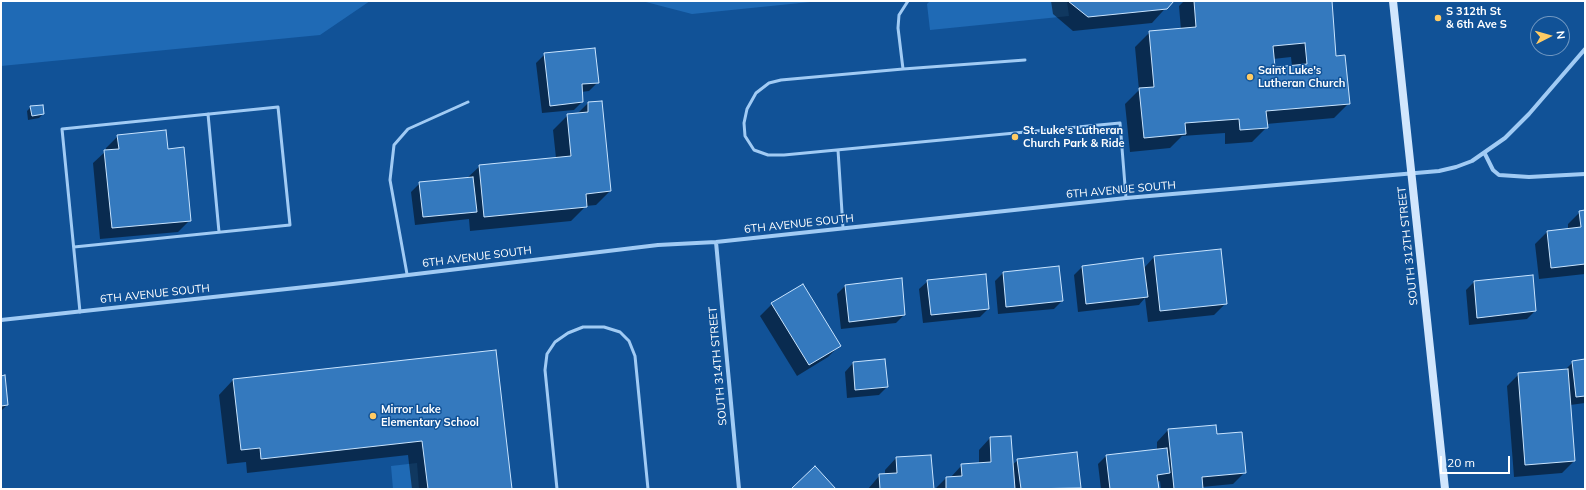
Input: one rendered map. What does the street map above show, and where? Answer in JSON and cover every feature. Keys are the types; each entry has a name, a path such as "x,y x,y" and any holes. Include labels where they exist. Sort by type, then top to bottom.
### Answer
{"street":[{"name":"SOUTH 312TH STREET","path":"1394,1 1445,489"},
{"name":"6TH AVENUE SOUTH","path":"1,320 372,280 407,274 658,245 716,242 1126,198 1411,173 1456,167 1485,154 1529,114 1585,49"},
{"path":"1485,154 1493,170 1499,175 1529,177 1585,174"},
{"name":"SOUTH 314TH STREET","path":"716,242 739,489"}],"lane":[{"path":"903,69 898,28 899,15 908,1"},
{"path":"1025,60 903,69 781,80 769,83 756,93 747,109 744,123 745,136 754,150 768,155 778,155 1120,123 1126,198"},
{"path":"407,274 390,180 394,145 408,129 468,102"},
{"path":"74,247 290,225 278,107 62,129 80,312"},
{"path":"208,114 220,232"},
{"path":"838,150 843,228"},
{"path":"557,489 545,370 547,354 555,342 568,333 583,327 604,326 620,332 629,342 635,356 648,489"}],"shaded area":[{"path":"1,1 370,1 320,35 1,66"},
{"path":"642,1 820,1 692,14"},
{"path":"930,1 1067,1 1069,16 930,30 927,4"},
{"path":"417,463 419,489 393,489 391,466"}],"building":[{"path":"1068,1 1174,1 1167,9 1088,17"},
{"name":"Saint Luke's Lutheran Church","path":"1194,1 1332,1 1336,56 1345,55 1350,104 1266,111 1268,128 1240,130 1239,119 1185,123 1186,134 1144,138 1139,88 1154,87 1149,31 1196,27","holes":["1305,43 1307,64 1275,67 1273,46"]},
{"path":"595,48 599,83 582,84 583,102 550,106 544,53"},
{"path":"602,101 611,191 586,194 587,207 484,217 479,165 571,156 567,114 588,112 588,102"},
{"path":"43,105 44,114 32,116 30,106"},
{"path":"166,130 168,149 184,147 191,221 112,228 104,150 119,149 117,135"},
{"path":"473,177 477,212 423,217 419,182"},
{"path":"1585,210 1585,264 1551,268 1547,231 1581,227 1579,211"},
{"path":"1221,249 1227,304 1160,311 1154,256"},
{"path":"1143,258 1148,297 1086,304 1082,266"},
{"path":"1059,266 1063,301 1006,307 1003,272"},
{"path":"986,274 989,309 931,315 927,280"},
{"path":"1533,275 1536,311 1477,318 1474,281"},
{"path":"902,278 905,315 849,322 845,285"},
{"path":"803,284 841,346 809,365 771,303"},
{"path":"496,350 512,489 428,489 422,441 261,459 260,448 241,450 233,379"},
{"path":"885,359 888,387 855,390 853,362"},
{"path":"1585,359 1585,396 1576,397 1572,361"},
{"path":"1568,369 1575,461 1525,465 1518,373"},
{"path":"5,375 8,405 1,406 1,376"},
{"path":"1216,425 1217,434 1242,432 1246,473 1202,477 1203,489 1174,489 1168,429"},
{"path":"1011,436 1015,489 946,489 946,477 962,476 961,464 991,462 990,437"},
{"path":"1167,448 1170,473 1157,475 1159,489 1110,489 1106,455"},
{"path":"1077,452 1081,488 1021,489 1017,459"},
{"path":"931,455 934,489 880,489 879,474 897,473 896,457"},
{"path":"815,466 836,489 791,489"}],"place":[{"name":"S 312th St & 6th Ave S","path":"1438,18"},
{"name":"Saint Luke's Lutheran Church","path":"1250,77"},
{"name":"St. Luke's Lutheran Church Park & Ride","path":"1015,137"},
{"name":"Mirror Lake Elementary School","path":"373,416"}]}
